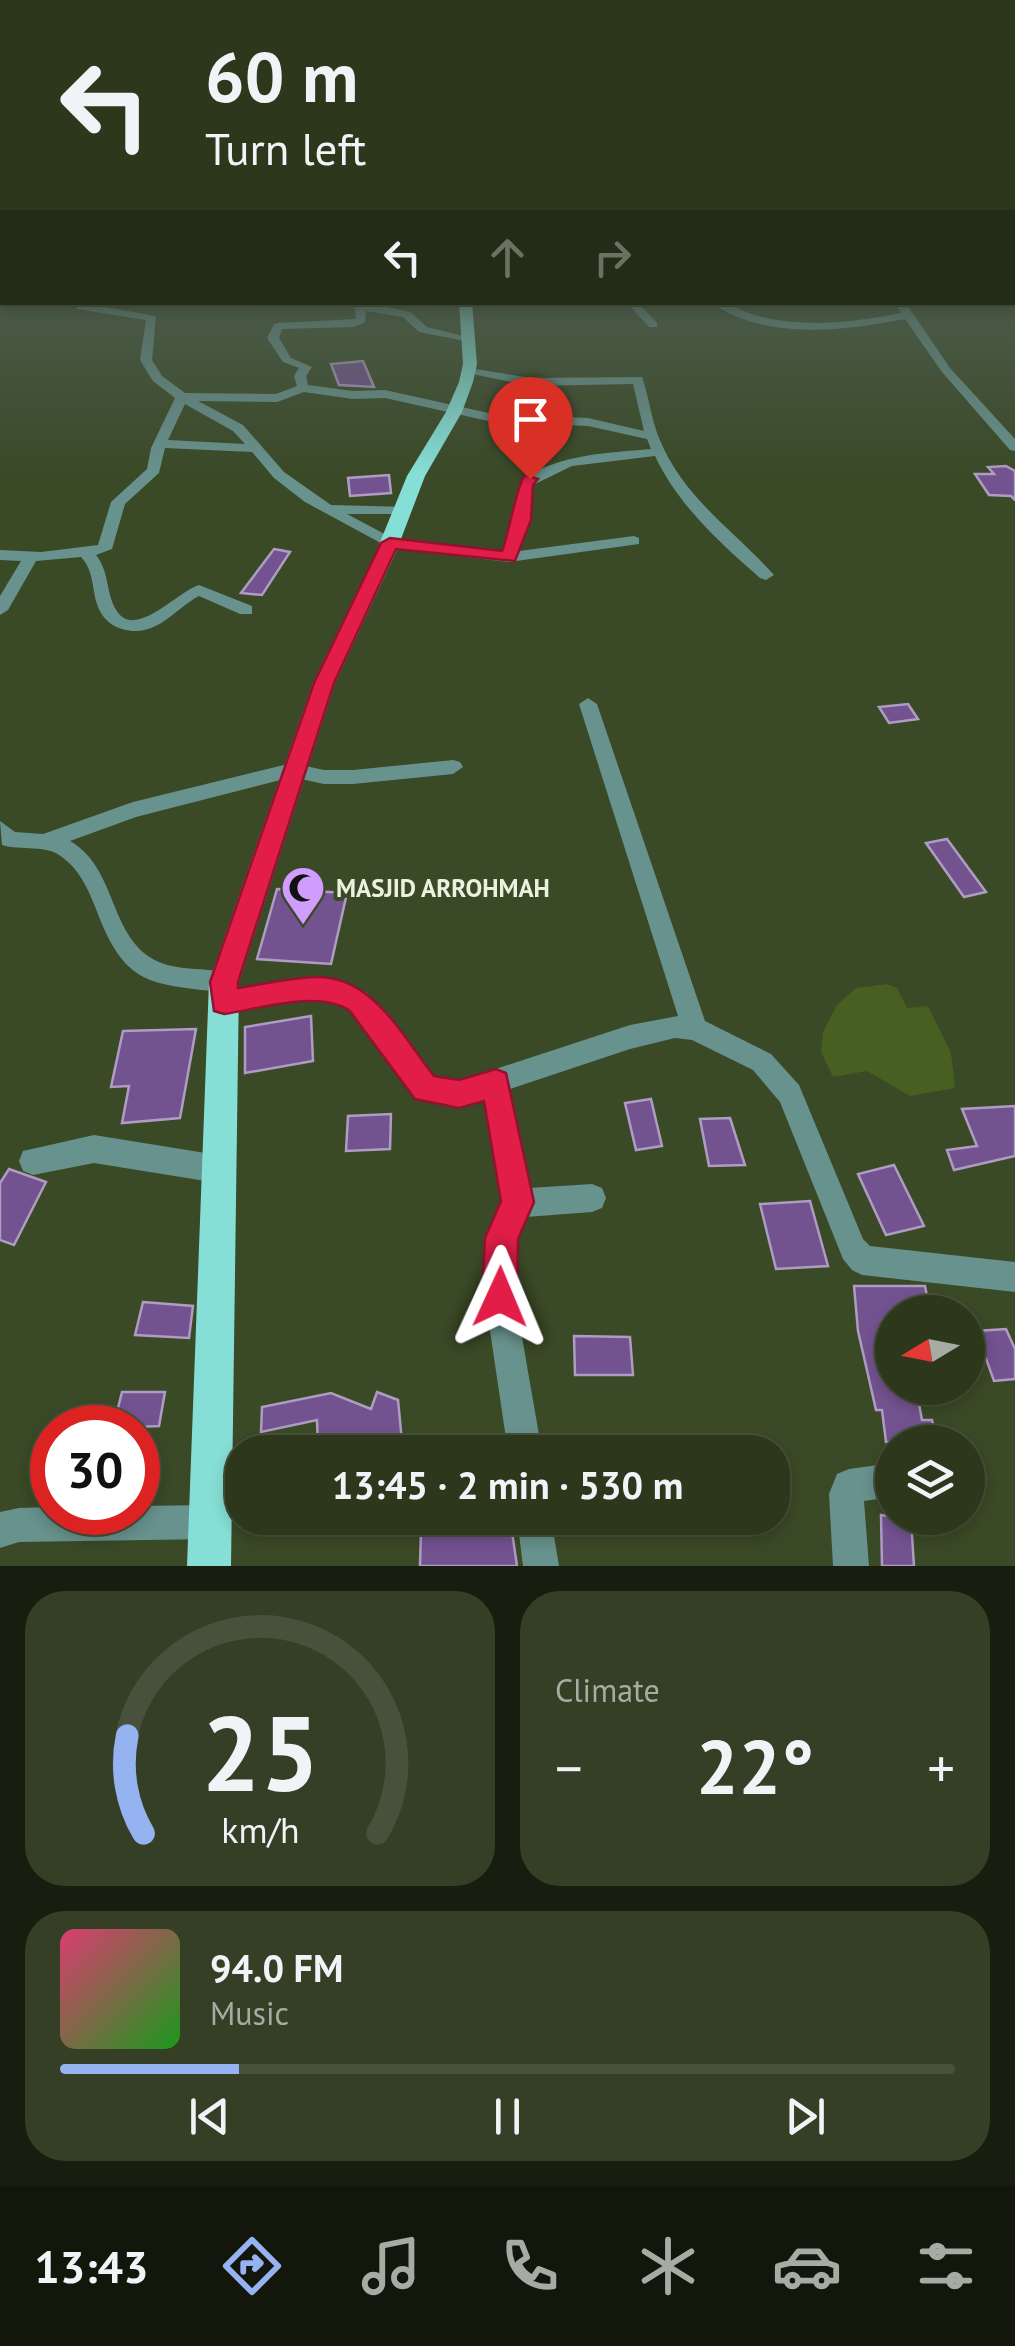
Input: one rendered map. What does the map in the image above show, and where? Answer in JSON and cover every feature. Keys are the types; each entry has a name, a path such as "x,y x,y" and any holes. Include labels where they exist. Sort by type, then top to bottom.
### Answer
{"main road":[{"path":"209,1566 224,992 292,770 324,683 390,543 416,476 454,412 469,372 466,328"}],"street":[{"path":"150,328 146,346 149,368 182,397 238,428 279,475 390,543 509,557 634,540"},
{"path":"277,328 273,338 285,359 306,367 300,376 303,388"},
{"path":"421,328 466,338"},
{"path":"916,328 946,370 1015,447"},
{"path":"469,372 531,382 635,379 656,452 718,534 766,575"},
{"path":"182,397 276,398 303,388 353,395 384,394 454,412 510,420 588,422 649,436"},
{"path":"0,555 86,553 107,546 118,502 154,470 160,444 182,397"},
{"path":"160,444 255,448"},
{"path":"509,557 530,479 546,471 598,459 656,452"},
{"path":"330,509 403,510"},
{"path":"86,553 100,569 104,607 120,623 144,626 158,620 184,596 199,590 246,610"},
{"path":"0,610 31,557"},
{"path":"588,704 695,1029"},
{"path":"0,829 10,839 49,840 146,806 292,770 324,777 353,777 453,767"},
{"path":"49,840 80,859 100,890 116,930 140,964 224,992 332,990 358,1001 426,1089 459,1094 630,1036 675,1028 695,1029 762,1062 790,1094 853,1249 862,1260 1015,1277"},
{"path":"496,1083 518,1202 501,1238 500,1297 522,1435"},
{"path":"33,1161 94,1149 218,1168"},
{"path":"518,1202 592,1198"},
{"path":"851,1566 846,1494 849,1486 875,1482"},
{"path":"0,1530 19,1525 210,1522"},
{"path":"536,1535 541,1566"}],"green space":[{"path":"887,984 897,988 907,1008 928,1006 951,1053 955,1088 910,1096 867,1071 833,1077 821,1052 823,1032 837,1005 856,988"}],"building":[{"path":"363,361 374,387 339,385 331,364"},
{"path":"1006,466 1015,471 1015,500 1011,496 989,495 975,474 994,474 988,467"},
{"path":"389,475 391,493 350,496 348,478"},
{"path":"274,549 290,552 262,595 241,593"},
{"path":"908,704 918,719 889,723 879,707"},
{"path":"947,839 986,892 964,897 926,843"},
{"name":"MASJID ARROHMAH","path":"277,889 347,893 331,964 257,959"},
{"path":"311,1016 313,1061 245,1073 245,1027"},
{"path":"196,1029 180,1118 122,1123 129,1086 111,1087 123,1031"},
{"path":"651,1099 662,1146 636,1150 625,1103"},
{"path":"1015,1106 1015,1156 954,1170 947,1150 977,1146 962,1109"},
{"path":"391,1114 390,1149 346,1151 348,1116"},
{"path":"730,1118 745,1165 709,1166 700,1119"},
{"path":"894,1165 924,1226 886,1235 858,1174"},
{"path":"9,1169 46,1182 14,1245 0,1240 0,1183"},
{"path":"810,1201 828,1266 776,1269 760,1204"},
{"path":"854,1286 925,1286 927,1295 875,1295 875,1405 919,1405 922,1420 932,1420 933,1425 884,1425 882,1410 876,1410 858,1331"},
{"path":"143,1302 193,1306 189,1338 135,1335"},
{"path":"1006,1329 1015,1349 1015,1379 994,1381 985,1356 985,1330"},
{"path":"574,1336 630,1337 633,1375 575,1375"},
{"path":"122,1392 165,1392 160,1420 160,1405 119,1405"},
{"path":"377,1392 398,1400 401,1435 317,1435 317,1420 261,1432 262,1407 331,1393 371,1409"},
{"path":"421,1535 512,1535 517,1566 420,1566"},
{"path":"881,1535 912,1535 914,1566 882,1566"}],"place":[{"name":"MASJID ARROHMAH","path":"303,926"}],"route":[{"path":"500,1297 501,1238 518,1202 496,1083 459,1094 426,1089 358,1001 346,994 317,989 224,1002 224,982 324,683 390,543 509,557 530,479"}]}
